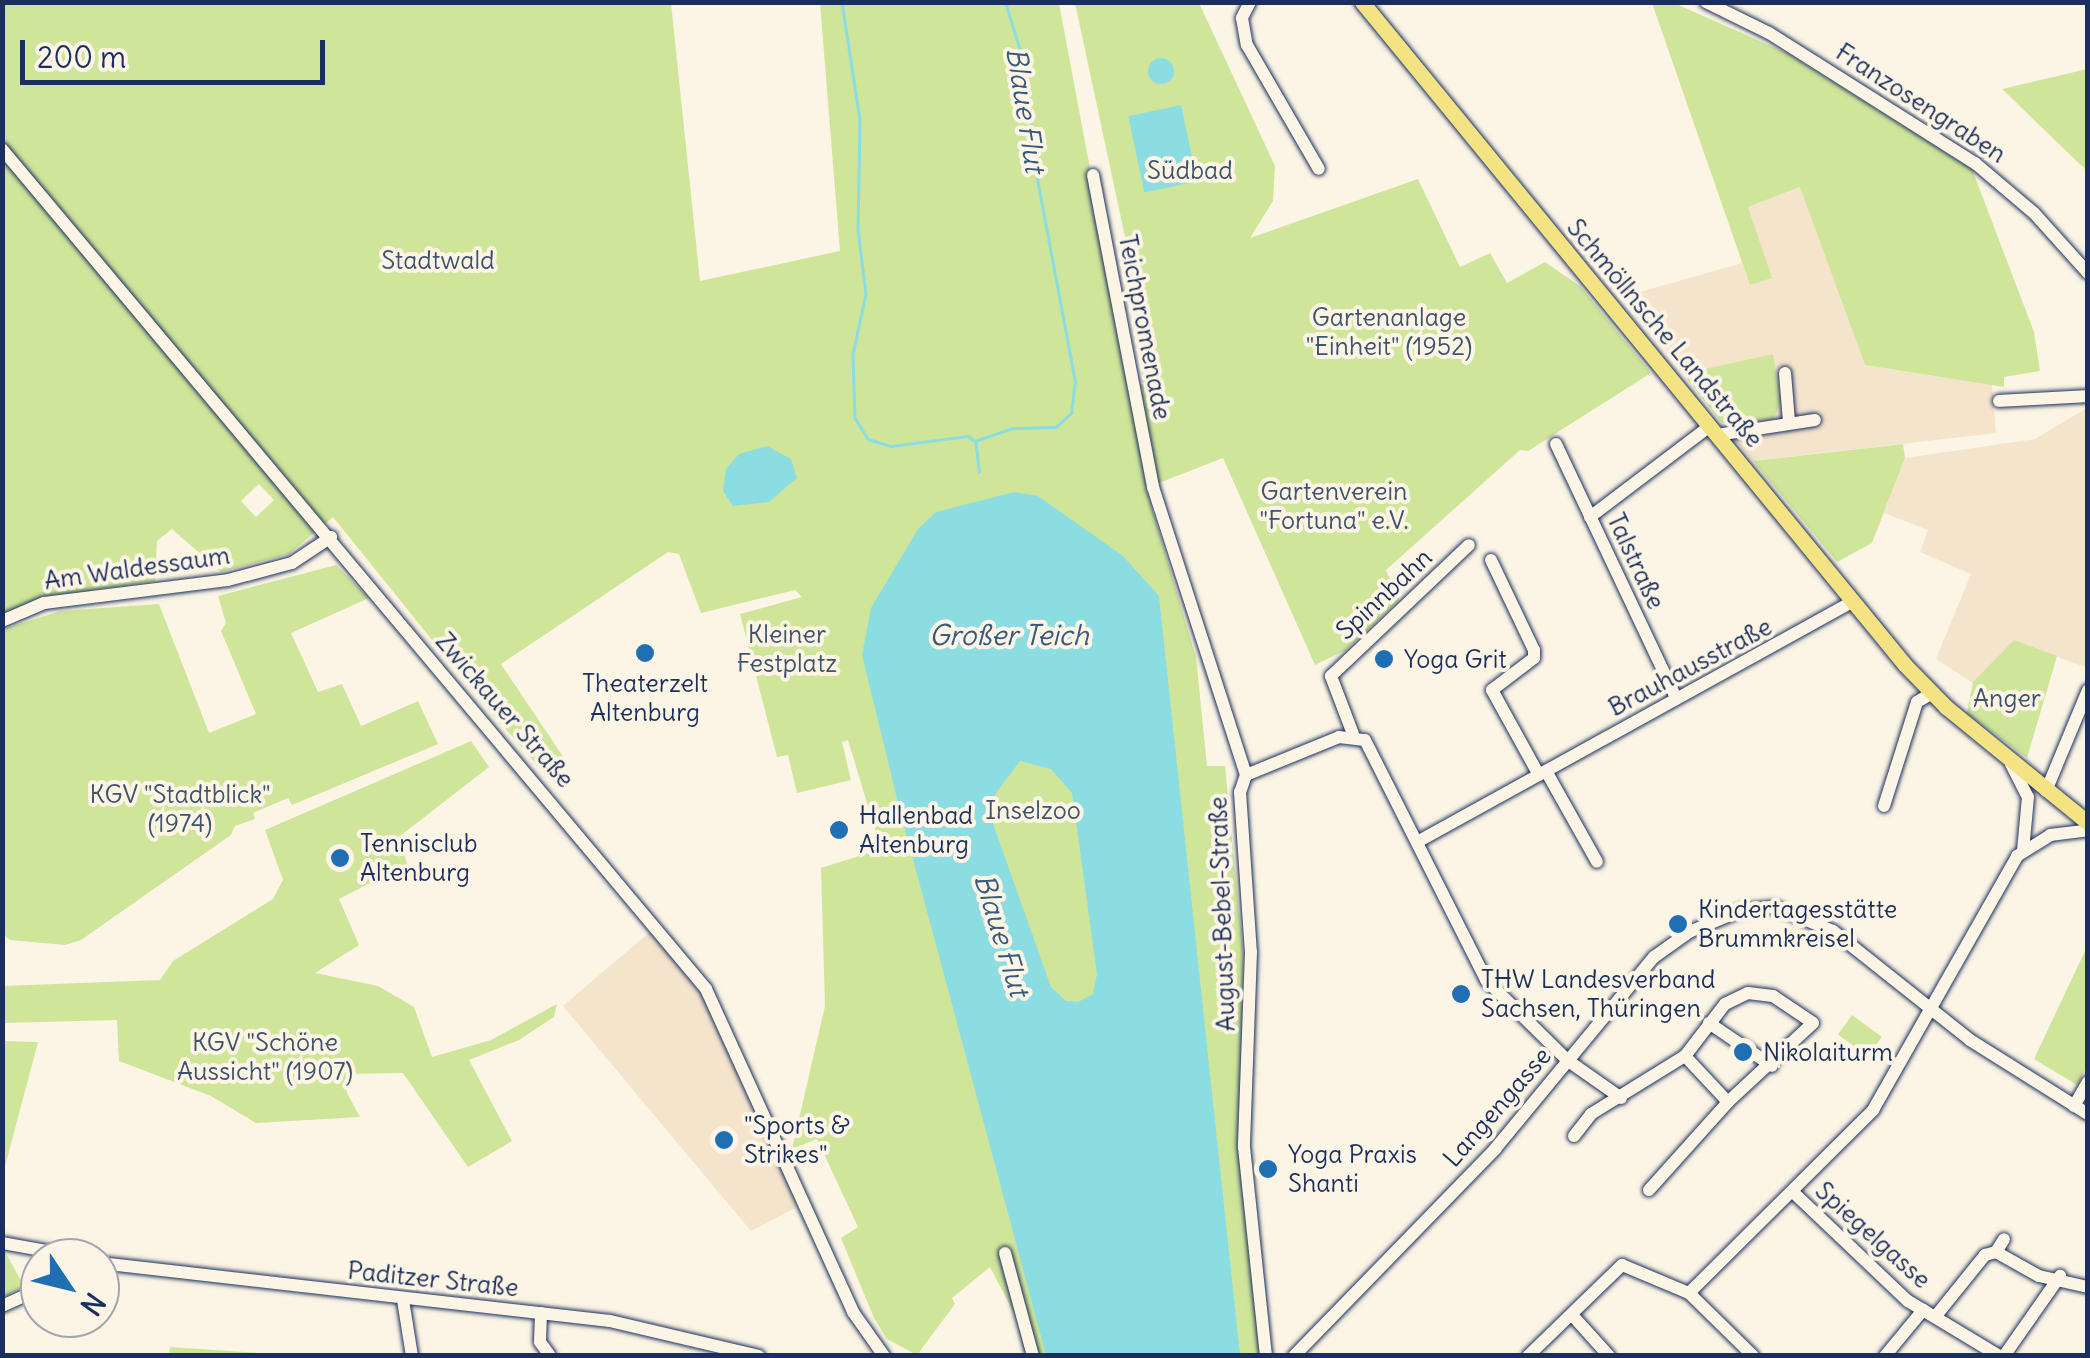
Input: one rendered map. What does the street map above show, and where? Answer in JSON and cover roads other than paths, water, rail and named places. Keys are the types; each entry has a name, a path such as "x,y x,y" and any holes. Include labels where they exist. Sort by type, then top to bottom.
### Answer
{"main road":[{"name":"Schmöllnsche Landstraße","path":"1362,2 1932,693 2088,827"}],"street":[{"path":"1250,2 1242,18 1247,45 1318,169"},
{"name":"Franzosengraben","path":"1706,2 1770,33 1975,163 2034,213 2088,273"},
{"name":"Zwickauer Straße","path":"2,149 332,537 706,989 852,1312 884,1356"},
{"name":"Teichpromenade","path":"1094,176 1153,488"},
{"path":"1785,374 1789,422"},
{"path":"1999,401 2088,396"},
{"path":"1590,517 1714,431 1816,420"},
{"name":"Talstraße","path":"1556,444 1676,698"},
{"name":"August-Bebel-Straße","path":"1153,488 1246,776 1240,792 1251,952 1245,1166 1266,1356"},
{"name":"Am Waldessaum","path":"2,621 44,603 177,590 292,563 332,537"},
{"name":"Spinnbahn","path":"1353,734 1331,676 1468,545"},
{"path":"1492,560 1534,650 1534,658 1492,690 1596,862"},
{"name":"Brauhausstraße","path":"1419,840 1854,601"},
{"path":"2046,791 2088,690"},
{"path":"1884,806 1918,702 1932,693"},
{"path":"1246,776 1353,734 1376,752 1486,980 1567,1060 1620,1098"},
{"path":"1688,1293 1794,1193 1873,1110 2023,851 2028,797 2009,760"},
{"path":"2023,851 2050,835 2088,827"},
{"name":"Langengasse","path":"1294,1356 1495,1149 1654,957 1689,932 1742,910 1775,907 1803,915 2080,1110"},
{"path":"1574,1136 1591,1114 1685,1056 1725,1004 1748,993 1773,996 1813,1024 1772,1066 1728,1102 1650,1190"},
{"path":"1708,1023 1772,1066"},
{"path":"1685,1056 1728,1102"},
{"path":"2080,1110 2088,1082"},
{"name":"Spiegelgasse","path":"1794,1193 1929,1313 2001,1356"},
{"path":"1996,1252 2004,1239"},
{"path":"1886,1356 1984,1255 1996,1252 2039,1276 2060,1276 2088,1287"},
{"path":"1006,1253 1033,1356"},
{"name":"Paditzer Straße","path":"120,1265 638,1326 759,1356"},
{"path":"1528,1356 1622,1265 1688,1293 1753,1356"},
{"path":"2001,1356 2060,1276"},
{"path":"403,1300 412,1356"},
{"path":"541,1313 540,1342 550,1356"},
{"path":"1573,1316 1609,1356"}],"water":[{"path":"1161,58 1170,62 1174,71 1170,80 1161,84 1152,80 1148,71 1152,62"},
{"path":"1181,105 1197,181 1144,193 1128,116"},
{"path":"767,446 791,459 797,478 769,502 733,506 723,491 726,469 739,454"},
{"name":"Großer Teich","path":"1014,492 1038,496 1123,556 1159,596 1240,1355 1046,1355 862,655 871,608 918,529 936,512","holes":["1020,761 1051,769 1072,793 1097,974 1093,994 1078,1002 1066,1001 1051,987 991,818 996,793"]}],"waterway":[{"name":"Blaue Flut","path":"842,2 860,119 858,229 866,294 853,354 855,418 868,439 891,446 968,436 975,441"},
{"name":"Blaue Flut","path":"979,472 975,441 1013,428 1056,427 1071,413 1075,382 1033,158 1026,70 1005,2"}],"place":[{"name":"Theaterzelt Altenburg","path":"645,653"},
{"name":"Yoga Grit","path":"1384,659"},
{"name":"Hallenbad Altenburg","path":"839,830"},
{"name":"Tennisclub Altenburg","path":"340,858"},
{"name":"Kindertagesstätte Brummkreisel","path":"1678,924"},
{"name":"THW Landesverband Sachsen, Thüringen","path":"1461,994"},
{"name":"Nikolaiturm","path":"1743,1052"},
{"name":"\"Sports & Strikes\"","path":"724,1140"},
{"name":"Yoga Praxis Shanti","path":"1268,1169"}],"park label":[{"name":"Südbad","path":"1190,170"},
{"name":"Stadtwald","path":"438,260"},
{"name":"Gartenanlage \"Einheit\" (1952)","path":"1389,332"},
{"name":"Gartenverein \"Fortuna\" e.V.","path":"1334,506"},
{"name":"Kleiner Festplatz","path":"787,650"},
{"name":"Anger","path":"2007,698"},
{"name":"KGV \"Stadtblick\" (1974)","path":"180,810"},
{"name":"Inselzoo","path":"1033,810"},
{"name":"KGV \"Schöne Aussicht\" (1907)","path":"265,1058"}]}
